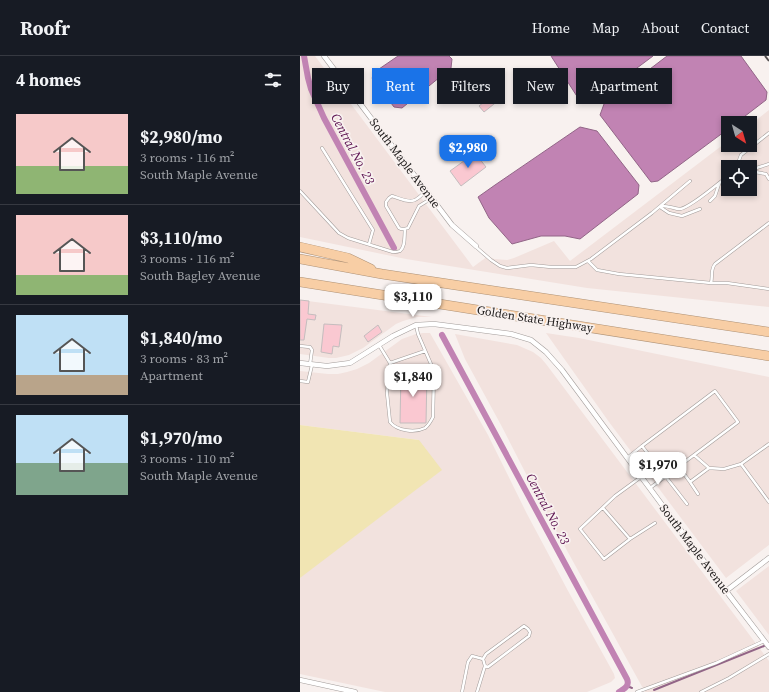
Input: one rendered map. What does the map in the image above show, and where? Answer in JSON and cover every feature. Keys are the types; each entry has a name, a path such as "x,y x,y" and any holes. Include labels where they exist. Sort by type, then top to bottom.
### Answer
{"highway":[{"path":"300,247 348,258 382,274"},
{"name":"Golden State Highway","path":"300,260 382,274 769,332"},
{"name":"Golden State Highway","path":"300,282 769,356"}],"street":[{"name":"South Maple Avenue","path":"324,56 452,225 476,246"},
{"name":"South Maple Avenue","path":"416,325 434,324 511,334 531,340 546,352 562,370 769,647"},
{"path":"300,363 327,366 350,363 393,336 416,325"},
{"path":"726,590 769,558"},
{"path":"300,680 355,692"}],"lane":[{"path":"739,160 741,155 769,133"},
{"path":"322,148 373,230 368,244"},
{"path":"757,168 769,164"},
{"path":"757,172 766,174 769,179"},
{"path":"476,246 491,260 500,266 507,268 531,264 551,267 576,267 588,261 659,207 690,181"},
{"path":"710,201 714,196 719,183"},
{"path":"659,207 666,205 681,209 691,204 719,183"},
{"path":"300,191 339,233 348,238 393,252 399,252 401,250 404,242 405,229 408,228 419,206 432,198"},
{"path":"405,229 399,228 386,206 386,202 392,196 402,200 414,200 426,191"},
{"path":"659,207 670,213 682,216 700,209"},
{"path":"711,283 712,270 715,264 769,223"},
{"path":"588,261 597,270 619,274 711,283 728,283 769,289"},
{"path":"379,345 390,363 387,393 390,422 398,429 406,430 424,428 429,424 432,417 434,371 418,334 416,325"},
{"path":"300,346 310,347 312,350 308,382 300,381"},
{"path":"390,363 425,351"},
{"path":"627,458 715,392 738,422 650,488"},
{"path":"694,455 709,468 724,470 741,464 769,444"},
{"path":"642,446 687,504"},
{"path":"741,464 769,502"},
{"path":"679,467 698,494"},
{"path":"690,482 709,468"},
{"path":"641,476 615,496 580,529 604,559 654,523"},
{"path":"603,508 630,539"},
{"path":"477,692 485,666 483,659 486,654 524,626 528,629 530,632 529,636 494,663 488,667 485,666"},
{"path":"636,692 716,663 765,641"},
{"path":"701,692 729,678 769,654"},
{"path":"462,692 468,662 472,656 483,659"}],"shaded area":[{"path":"300,56 315,56 324,68 312,68 312,104 351,104 473,267 488,256 494,259 507,260 554,241 570,261 721,146 721,152 757,152 757,119 769,110 769,307 587,288 406,259 300,237"},
{"path":"398,56 449,56 452,59 451,68 437,68 437,79 429,86 429,68 380,68"},
{"path":"551,56 653,56 637,68 576,68 576,95 568,82 568,68 559,68"},
{"path":"667,56 741,56 767,92 766,100 745,116 721,116 721,134 658,181 651,182 600,115 604,104 672,104 672,68 651,68"},
{"path":"392,104 407,104 402,108 394,107"},
{"path":"580,127 597,131 639,185 638,194 580,239 565,236 541,236 512,244 489,218 478,197"},
{"path":"300,300 432,317 417,317 403,321 396,324 363,348 349,355 329,358 300,354"},
{"path":"423,333 430,333 488,435 527,514 614,674 615,678 611,682 587,692 385,692 300,674 300,578 419,440 300,425 300,371 338,374 357,369 369,363 402,339"},
{"path":"546,333 579,338 769,377 769,545 726,578 609,422"},
{"path":"455,334 517,345 533,352 541,358 769,661 769,692 645,692 543,507 465,359"},
{"path":"300,425 419,440 442,470 300,578"},
{"path":"769,566 769,635 736,591"}],"building":[{"path":"482,104 494,104 484,112 479,106"},
{"path":"475,153 486,167 461,186 450,171"},
{"path":"300,300 309,301 308,314 316,315 315,320 307,319 304,340 300,340"},
{"path":"324,324 342,325 339,347 333,346 332,354 321,352"},
{"path":"378,325 382,332 368,342 364,336"},
{"path":"401,372 427,373 426,423 400,423"}],"waterway":[{"name":"Central No. 23","path":"304,56 311,89 324,118 394,248"},
{"name":"Central No. 23","path":"442,335 628,681 625,688 619,692"},
{"path":"654,690 764,646"},
{"name":"Central No. 23","path":"627,686 632,688"}],"railway":[{"path":"765,56 769,61"}]}
